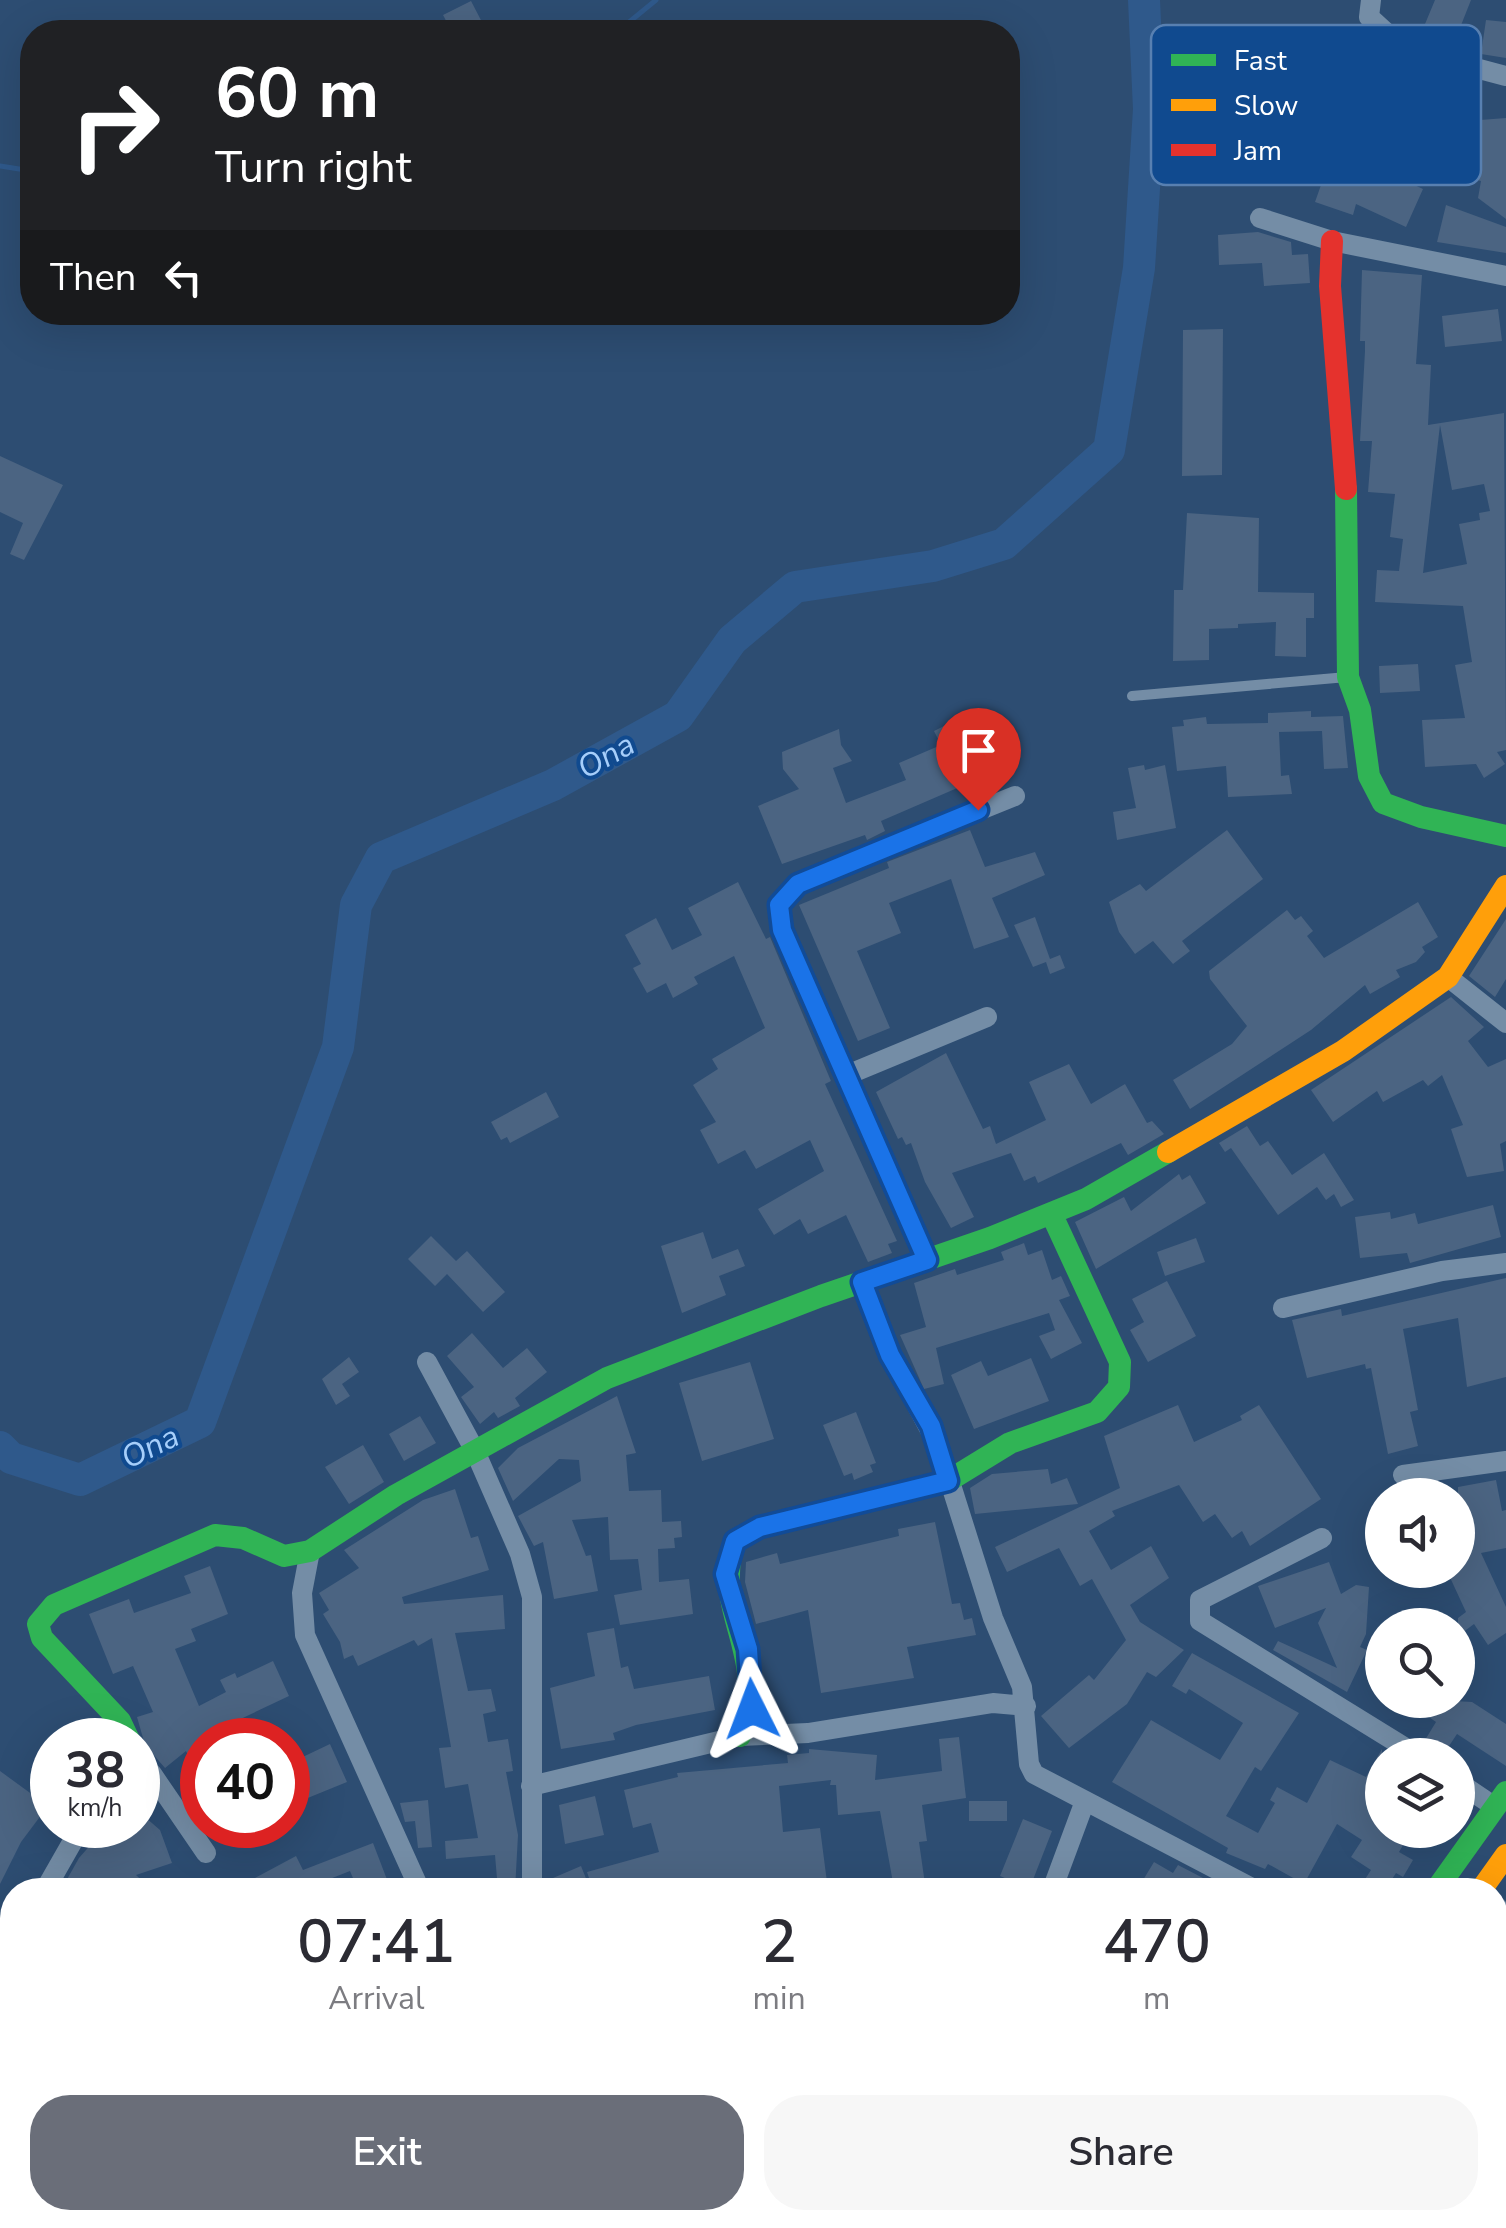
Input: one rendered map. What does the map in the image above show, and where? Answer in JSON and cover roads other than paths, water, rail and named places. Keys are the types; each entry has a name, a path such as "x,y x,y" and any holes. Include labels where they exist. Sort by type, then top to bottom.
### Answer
{"street":[{"path":"1372,0 1369,17 1378,25"},
{"path":"1481,69 1506,76"},
{"path":"1260,218 1332,241 1506,276"},
{"path":"1332,241 1330,286 1347,506 1348,677 1360,710 1369,776 1383,804 1421,818 1506,836"},
{"path":"927,1260 777,918 785,894 798,884 1015,796"},
{"path":"117,1718 42,1638 38,1624 54,1604 215,1535 243,1538 284,1556 310,1552 474,1451 607,1378 1052,1215 1318,1066 1448,978 1506,886"},
{"path":"1448,978 1506,1023"},
{"path":"846,1075 987,1017"},
{"path":"740,1736 752,1709 754,1682 725,1574 735,1541 760,1527 948,1481 1010,1444 1096,1412 1119,1387 1120,1362 1052,1215"},
{"path":"1283,1308 1442,1271 1506,1264"},
{"path":"862,1282 890,1355 931,1426 1026,1706 1029,1764 1034,1774 1233,1878"},
{"path":"427,1362 474,1451 520,1554 532,1598 532,1878"},
{"path":"1403,1475 1506,1461"},
{"path":"1322,1538 1200,1600 1200,1621 1389,1738"},
{"path":"310,1552 302,1593 305,1635 415,1878"},
{"path":"531,1786 740,1736 808,1733 993,1702 1026,1706"},
{"path":"160,1786 206,1853"},
{"path":"1445,1878 1500,1800 1475,1789"},
{"path":"1056,1878 1085,1801"},
{"path":"52,1878 69,1848"},
{"path":"1490,1878 1506,1855"}],"lane":[{"path":"1132,696 1348,677"}],"waterway":[{"path":"632,20 656,0"},
{"name":"Ona","path":"0,1447 11,1458 80,1480 200,1422 338,1047 356,905 381,858 553,785 678,716 732,640 795,587 933,566 1004,544 1109,450 1139,268 1149,109 1144,0"},
{"path":"0,166 20,169"}]}
